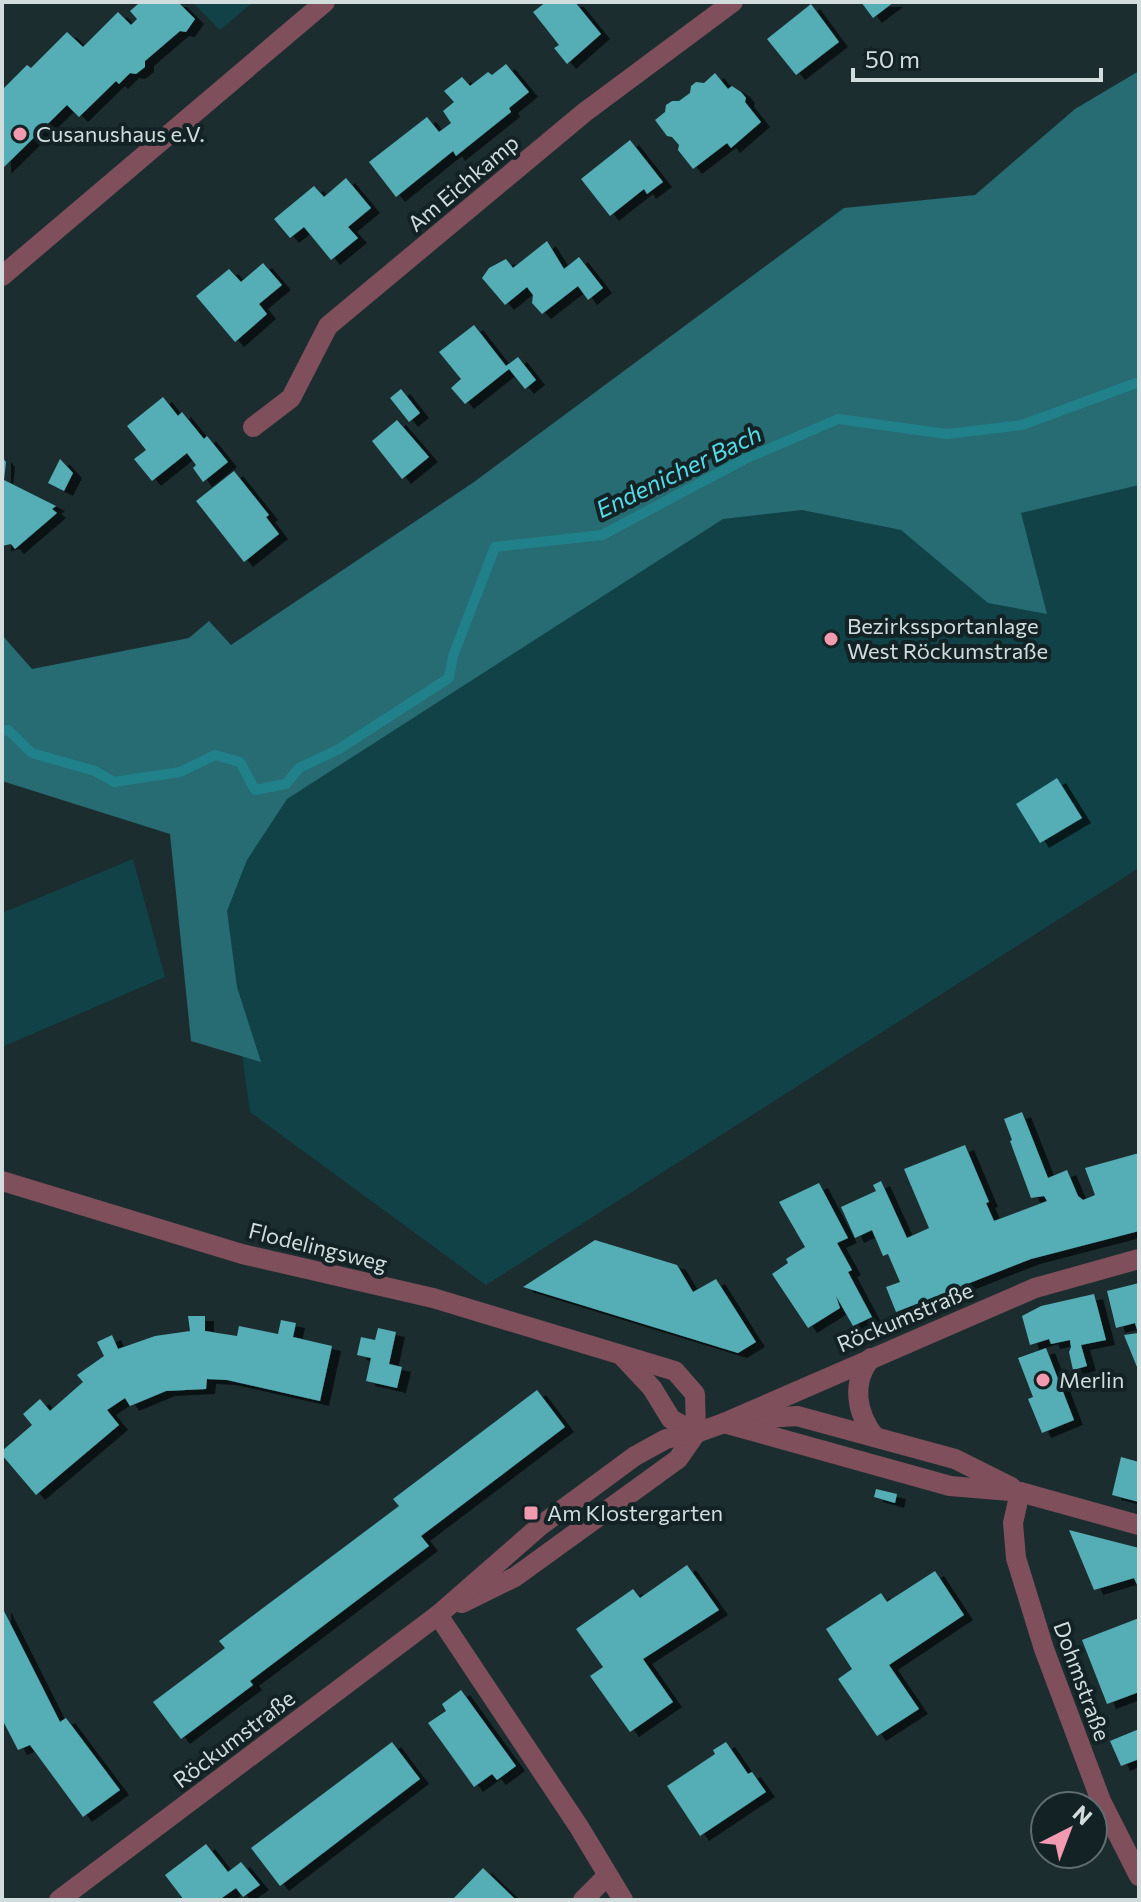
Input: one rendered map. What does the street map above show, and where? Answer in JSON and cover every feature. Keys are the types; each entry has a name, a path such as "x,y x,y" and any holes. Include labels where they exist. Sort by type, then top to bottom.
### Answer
{"street":[{"path":"2,276 325,2"},
{"name":"Am Eichkamp","path":"253,427 291,398 328,326 585,112 733,2"},
{"name":"Flodelingsweg","path":"2,1181 242,1254 433,1298 675,1371 695,1394 696,1433"},
{"name":"Röckumstraße","path":"59,1900 438,1615 540,1526 635,1456 666,1439 724,1423 1035,1288 1139,1259"},
{"name":"Flodelingsweg","path":"623,1357 652,1388 671,1419 696,1433"},
{"path":"871,1358 861,1370 859,1405 864,1423 875,1437"},
{"path":"724,1423 797,1416 955,1459 1020,1492"},
{"path":"724,1423 950,1486 1020,1492 1139,1525"},
{"name":"Dohmstraße","path":"1020,1492 1013,1523 1016,1558 1044,1649 1101,1801 1139,1876"},
{"path":"438,1615 579,1827 623,1900"},
{"path":"583,1900 607,1876"}],"shaded area":[{"path":"192,2 253,2 220,30"},
{"path":"1139,71 1139,485 1021,513 1047,614 988,603 901,530 802,510 723,519 287,799 247,860 227,911 237,987 261,1062 191,1041 170,834 2,781 2,635 32,669 189,638 209,621 231,645 474,482 844,208 975,195 1075,109"},
{"name":"Bezirkssportanlage West Röckumstraße","path":"1139,333 1139,868 486,1285 250,1112 213,844 832,434"},
{"path":"133,859 165,977 2,1047 2,913"}],"building":[{"path":"136,2 178,2 195,19 186,32 180,31 145,61 145,67 136,74 130,73 119,84 116,81 79,117 67,105 2,169 2,90 27,65 31,68 67,32 83,47 118,12 131,25 137,19 130,11 138,4"},
{"path":"546,2 575,2 601,34 567,64 554,48 559,45 533,12"},
{"path":"861,2 894,2 873,18"},
{"path":"811,4 839,42 796,75 767,39"},
{"path":"506,64 529,92 509,108 511,112 456,156 453,151 396,197 369,162 427,117 439,132 451,123 443,111 454,102 444,91 462,77 470,86 488,72 492,75"},
{"path":"715,73 728,89 732,86 741,92 761,122 731,148 727,143 693,169 678,150 679,145 667,136 655,120 665,112 666,105 679,101 690,93 691,86 696,82 704,83"},
{"path":"630,140 663,182 647,194 644,189 610,216 581,179"},
{"path":"346,178 371,208 348,227 358,238 331,260 304,227 290,238 274,219 314,186 324,197"},
{"path":"547,241 564,269 579,257 603,288 588,300 578,286 542,314 532,303 533,295 527,287 505,305 482,278 489,268 506,259 513,268"},
{"path":"263,263 282,285 259,304 267,314 235,342 196,296 229,269 241,282"},
{"path":"474,325 506,366 518,357 536,380 525,389 509,369 465,404 451,388 461,379 439,352"},
{"path":"401,389 420,413 409,422 390,398"},
{"path":"163,397 178,416 182,412 204,439 207,436 228,462 203,482 187,453 152,481 134,459 146,450 127,426"},
{"path":"397,420 429,457 402,479 372,441"},
{"path":"2,457 6,462 4,480 56,506 52,509 57,513 15,549 11,544 2,546"},
{"path":"60,459 73,473 64,491 48,483"},
{"path":"234,471 269,515 266,517 279,534 244,562 196,501"},
{"path":"1057,778 1082,818 1040,843 1016,804"},
{"path":"1022,1112 1048,1178 1067,1170 1078,1196 1083,1200 1095,1195 1085,1168 1139,1153 1139,1231 1031,1259 896,1312 886,1287 900,1282 888,1254 883,1256 872,1230 855,1238 841,1207 876,1191 873,1185 881,1181 907,1238 929,1228 904,1169 965,1145 994,1221 1047,1201 1044,1196 1031,1198 1010,1141 1004,1119"},
{"path":"819,1183 848,1238 837,1243 852,1270 848,1272 872,1317 853,1326 836,1296 840,1308 808,1328 772,1274 788,1263 786,1259 805,1247 779,1202"},
{"path":"595,1240 677,1265 693,1292 716,1279 756,1342 738,1353 523,1287"},
{"path":"1139,1283 1139,1372 1124,1335 1138,1333 1135,1323 1116,1328 1107,1291"},
{"path":"1094,1294 1106,1340 1081,1345 1087,1366 1073,1370 1070,1340 1051,1344 1049,1339 1030,1345 1022,1316 1041,1306"},
{"path":"188,1316 205,1316 205,1331 237,1336 239,1326 278,1334 281,1320 296,1323 293,1337 332,1346 320,1401 227,1380 207,1379 206,1389 166,1391 130,1406 125,1398 107,1410 119,1425 36,1495 2,1455 2,1451 32,1425 23,1414 40,1399 50,1411 83,1382 77,1375 104,1356 97,1342 112,1335 118,1349 155,1336 190,1331"},
{"path":"378,1328 396,1332 389,1364 402,1367 397,1388 366,1381 371,1358 357,1355 361,1337 375,1340"},
{"name":"Merlin","path":"1046,1348 1074,1420 1042,1433 1028,1399 1033,1397 1018,1358"},
{"path":"537,1390 565,1427 421,1536 429,1546 250,1681 253,1685 181,1739 153,1702 225,1648 219,1641 399,1506 393,1499"},
{"path":"1121,1457 1139,1462 1139,1502 1112,1495"},
{"path":"876,1489 897,1494 895,1503 874,1497"},
{"path":"1069,1530 1139,1548 1139,1589 1134,1578 1094,1590"},
{"path":"687,1565 719,1610 643,1659 673,1702 630,1732 590,1676 603,1667 576,1629 633,1589 640,1598"},
{"path":"935,1571 964,1615 889,1665 919,1709 877,1736 838,1679 852,1669 826,1629 881,1593 887,1602"},
{"path":"2,1607 60,1722 66,1718 120,1790 83,1817 30,1745 18,1750 2,1719"},
{"path":"1139,1618 1139,1692 1107,1704 1082,1640"},
{"path":"461,1690 516,1766 497,1780 492,1774 474,1787 428,1723 446,1711 442,1704"},
{"path":"1139,1729 1139,1759 1121,1766 1110,1741"},
{"path":"392,1742 420,1779 280,1886 251,1848"},
{"path":"726,1742 748,1774 752,1772 766,1792 700,1836 667,1786 715,1754 713,1750"},
{"path":"206,1844 228,1872 241,1862 260,1885 243,1897 236,1888 219,1900 184,1900 165,1875"},
{"path":"483,1868 516,1900 452,1900"}],"waterway":[{"name":"Endenicher Bach","path":"2,731 8,730 32,753 95,771 114,782 180,772 215,755 240,762 255,790 286,784 299,768 339,749 449,678 453,656 495,547 602,535 745,459 838,419 947,434 1022,425 1139,382"}],"place":[{"name":"Cusanushaus e.V.","path":"20,134"},
{"name":"Bezirkssportanlage West Röckumstraße","path":"831,639"},
{"name":"Merlin","path":"1043,1380"},
{"name":"Am Klostergarten","path":"531,1513"}]}
